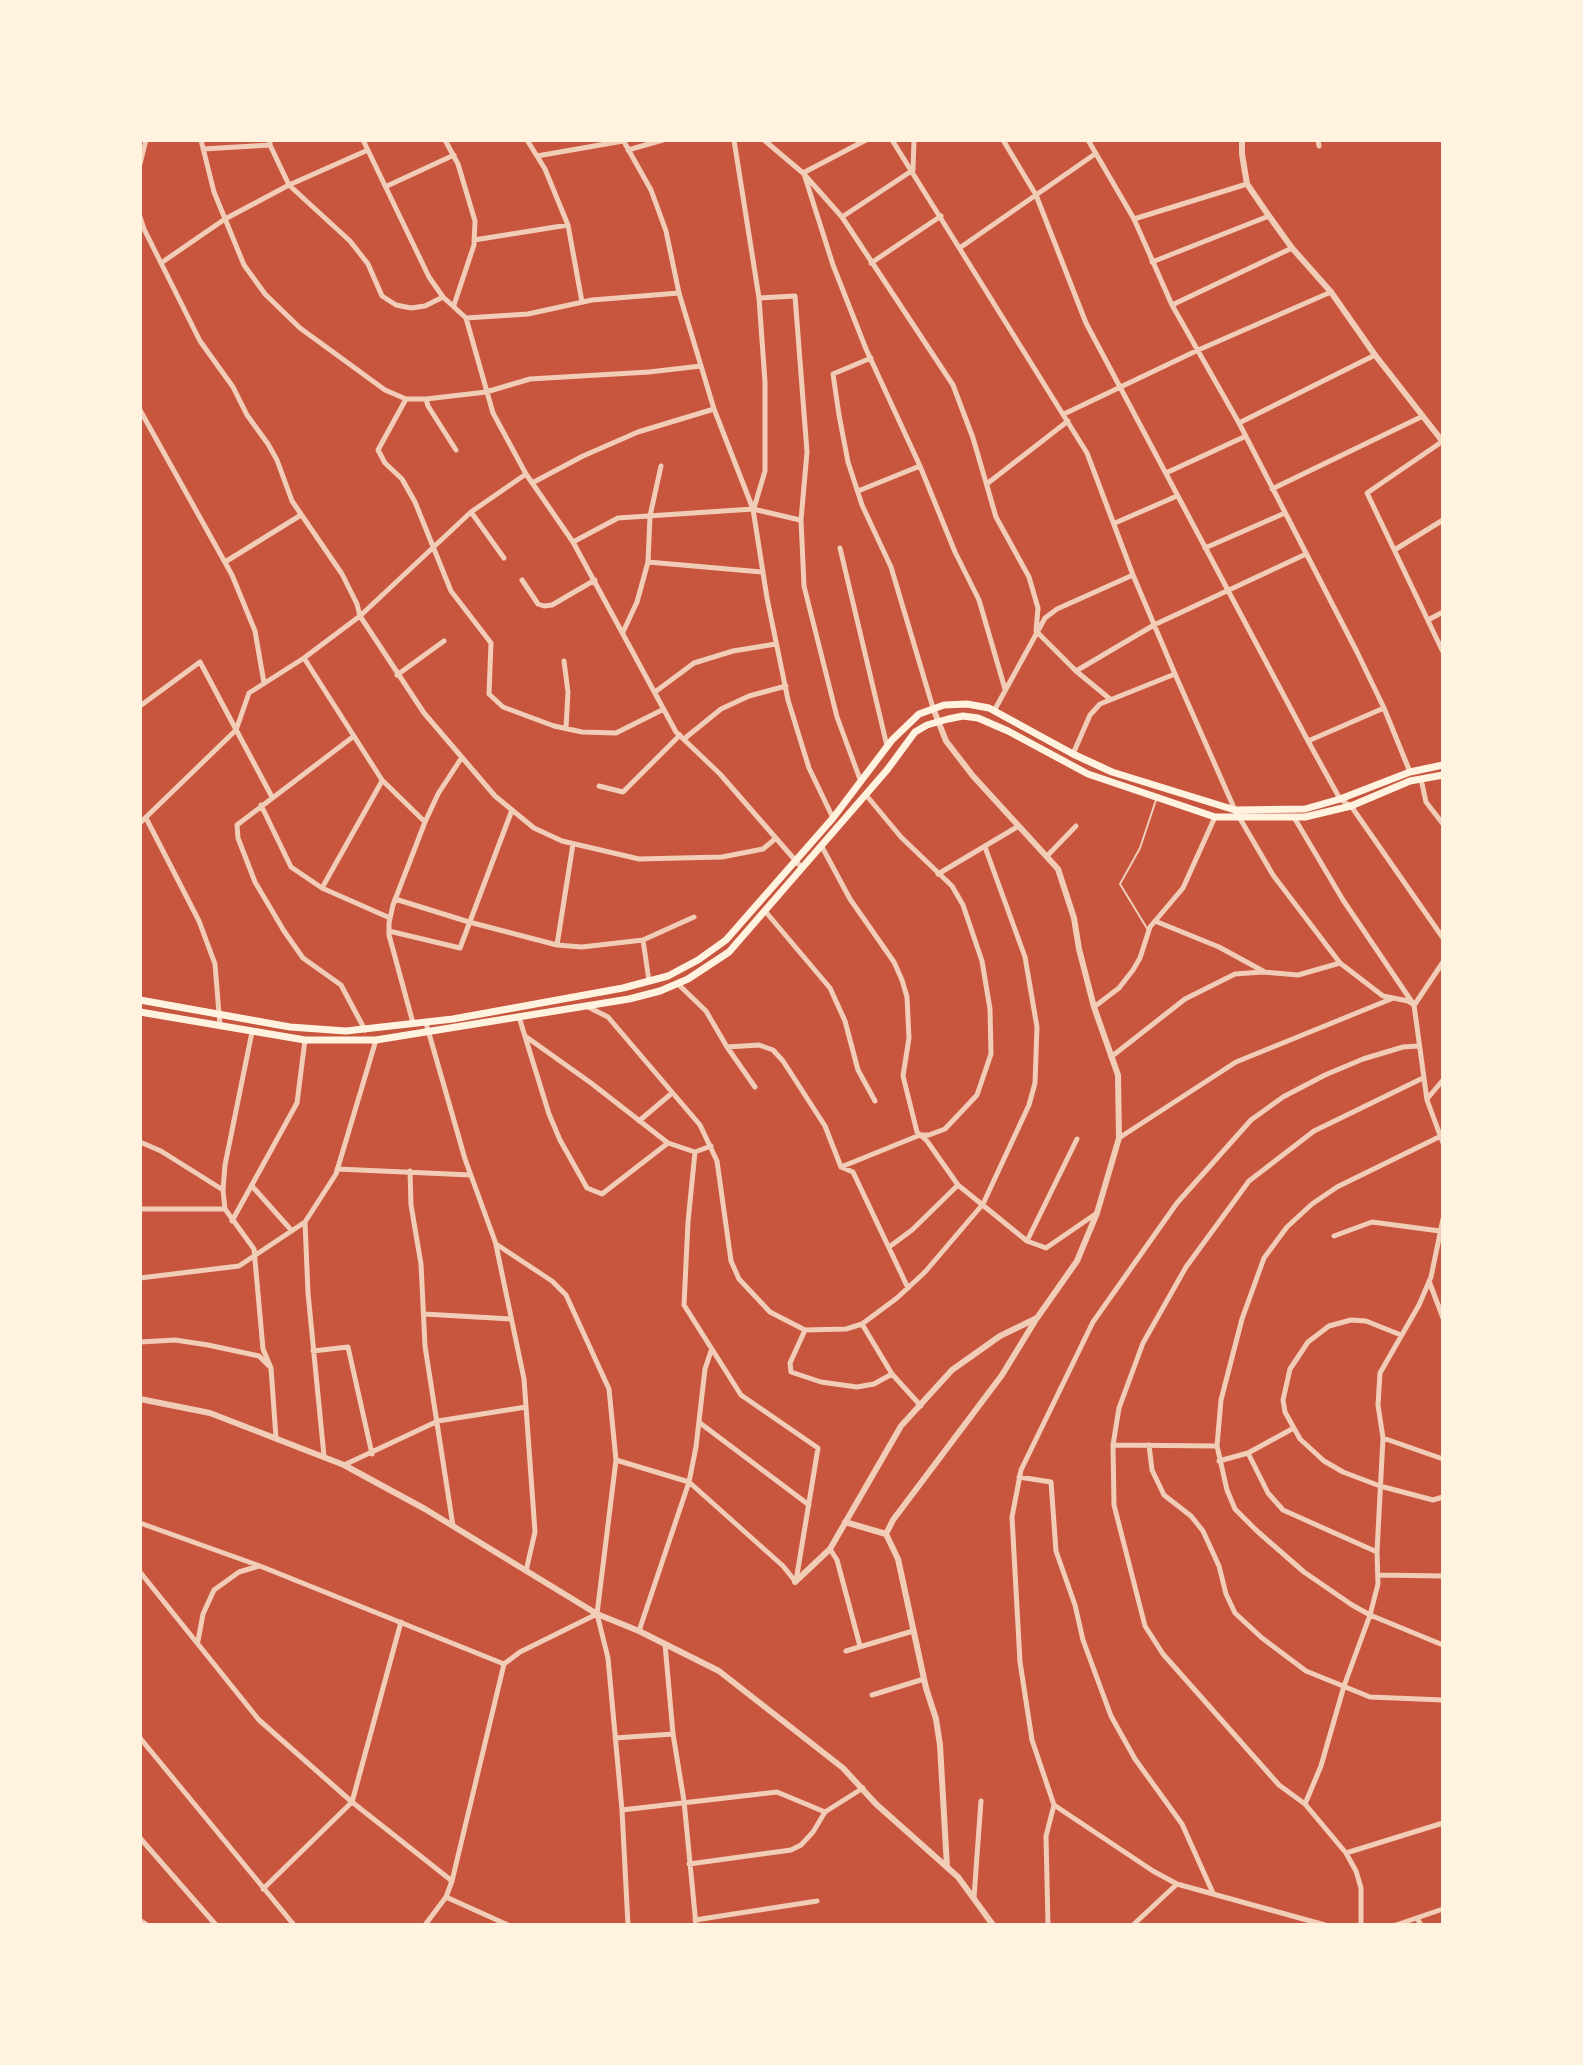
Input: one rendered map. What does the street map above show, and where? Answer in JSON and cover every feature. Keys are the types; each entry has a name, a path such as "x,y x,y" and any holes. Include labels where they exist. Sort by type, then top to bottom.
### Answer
{"main road":[{"path":"140,1000 309,1029 365,1030 426,1023 650,982 679,971 720,945 833,818 907,724 933,708 967,704 994,711 1112,772 1235,810 1298,810 1340,799 1410,772 1443,765"},
{"path":"140,1012 305,1040 376,1040 650,995 678,984 719,960 866,795 915,732 939,720 963,716 978,718 1088,774 1215,817 1295,819 1351,806 1389,788 1443,775"}],"street":[{"path":"140,164 146,140"},
{"path":"201,140 214,192 244,265 280,311 385,390 406,399 426,399 486,392 530,379 701,366"},
{"path":"363,140 429,277 443,297 466,318 493,413 526,474 595,580 664,709 682,737 720,774 802,868"},
{"path":"445,140 454,155 475,221 474,240 454,305"},
{"path":"527,140 568,225 582,302"},
{"path":"628,150 663,140"},
{"path":"734,140 759,298 767,433 765,471 753,509"},
{"path":"764,140 803,173 842,217 953,385 988,483 996,517 1032,587 1038,608 1036,631 1110,699"},
{"path":"803,173 866,140"},
{"path":"892,140 1087,453 1175,674 1235,810 1273,875 1340,963 1383,996 1414,1005"},
{"path":"913,170 914,140"},
{"path":"1003,140 1036,195 1086,323 1308,741 1340,799 1351,806 1443,938"},
{"path":"1088,140 1134,219 1196,351 1246,436 1384,708 1410,772"},
{"path":"1242,140 1247,184 1292,248 1331,292 1375,355 1443,442 1367,493 1443,652"},
{"path":"537,156 623,141 651,190 666,231 679,293 714,409 753,509 786,686 809,768 833,818"},
{"path":"203,149 270,142 289,185 350,241 368,264 382,296 403,308 425,306 443,297"},
{"path":"161,263 225,219 289,185 368,150"},
{"path":"961,247 1095,154"},
{"path":"387,186 454,155"},
{"path":"842,217 913,170"},
{"path":"803,173 833,265 871,358 979,600 1005,689"},
{"path":"1134,219 1247,184"},
{"path":"871,263 941,216"},
{"path":"1152,262 1269,216"},
{"path":"140,217 200,341 233,387 247,415 277,460 292,501 342,574 360,616 424,713 495,796 534,828 573,844 639,859 722,857 763,849 775,839"},
{"path":"474,240 568,225"},
{"path":"1172,305 1292,248"},
{"path":"1064,414 1196,351 1331,292"},
{"path":"466,318 528,314 582,302 679,293"},
{"path":"759,298 795,296 807,452 801,520 804,586 837,717 861,782"},
{"path":"1239,423 1375,355"},
{"path":"871,358 833,374 848,462 891,567 933,708 946,741 1017,827 1058,869 1069,899 1094,1007 1118,1075 1119,1138 1097,1213 1077,1261 1002,1375 893,1520 886,1534"},
{"path":"406,399 378,450 385,463 402,479 435,545 451,591 491,643 489,694 503,707 566,728 616,733 664,709"},
{"path":"426,399 456,450"},
{"path":"532,483 638,432 714,409"},
{"path":"140,410 225,562 255,631 264,683"},
{"path":"1272,489 1423,416"},
{"path":"988,483 1068,421"},
{"path":"1166,473 1246,436"},
{"path":"623,633 637,602 648,562 650,516 661,466"},
{"path":"858,491 920,466"},
{"path":"140,823 236,730 249,693 304,658 360,616 471,512 526,474"},
{"path":"1115,523 1177,496"},
{"path":"573,542 618,518 753,509 801,520"},
{"path":"471,512 504,558"},
{"path":"1205,548 1285,513"},
{"path":"225,562 301,515"},
{"path":"1396,549 1443,520"},
{"path":"840,548 887,747"},
{"path":"1076,671 1154,625 1306,554"},
{"path":"648,562 763,572"},
{"path":"994,711 1045,618 1057,609 1133,575"},
{"path":"522,580 538,604 548,606 595,580"},
{"path":"1428,620 1443,612"},
{"path":"397,675 444,641"},
{"path":"655,692 694,663 733,651 776,644"},
{"path":"304,658 382,780 425,822"},
{"path":"564,661 568,692 566,728"},
{"path":"140,706 200,662 272,797"},
{"path":"1073,754 1090,715 1100,704 1175,674"},
{"path":"599,786 623,792 682,737 721,709 749,696 786,686"},
{"path":"1308,741 1384,708"},
{"path":"354,736 237,825 238,838 255,882 284,931 303,958 341,985 365,1030"},
{"path":"413,1024 389,931 390,918 425,822 438,794 462,757"},
{"path":"1421,779 1426,802 1443,824"},
{"path":"322,888 382,780"},
{"path":"841,1167 920,1135 945,1129 969,1106 983,1083 991,1054 990,1009 982,961 963,905 952,886 901,837 866,795"},
{"path":"261,805 291,867 322,888 390,918"},
{"path":"389,931 460,948 512,810"},
{"path":"1094,1007 1119,988 1133,970 1148,930 1183,888 1215,817"},
{"path":"146,818 199,921 215,964 220,1026"},
{"path":"1295,819 1343,900 1414,1005 1427,1100 1441,1140 1337,1187 1287,1227 1264,1258 1242,1319 1221,1400 1217,1446 1219,1461 1235,1509 1304,1572 1370,1615 1443,1645"},
{"path":"1047,856 1076,826"},
{"path":"938,874 1017,827"},
{"path":"557,945 573,844"},
{"path":"821,845 850,899 894,962 902,980 907,997 909,1038 903,1076 920,1135 958,1185 1027,1241 1046,1248 1097,1213"},
{"path":"586,1006 608,1017 700,1125 711,1146 721,1180 731,1261 739,1279 770,1312 805,1330 846,1329 862,1324 925,1272 983,1204 1029,1105 1035,1083 1037,1027 1025,957 985,847"},
{"path":"395,899 557,945 582,947 643,940 694,917"},
{"path":"765,911 830,988 845,1021 858,1070 875,1101"},
{"path":"1155,921 1219,947 1263,972"},
{"path":"643,940 650,982"},
{"path":"1414,1005 1443,962"},
{"path":"1111,1057 1185,999 1235,974 1263,972 1298,975 1340,963"},
{"path":"678,984 706,1011 755,1087"},
{"path":"1119,1138 1236,1062 1392,998"},
{"path":"518,1017 549,1114 587,1188 602,1194 668,1143"},
{"path":"426,1023 471,1175 496,1244 524,1379 535,1532 526,1571"},
{"path":"252,1032 225,1165 223,1190 225,1209 254,1249 263,1349 271,1368 276,1438"},
{"path":"525,1036 668,1143 695,1152 711,1146"},
{"path":"232,1221 297,1103 305,1040"},
{"path":"140,1278 239,1266 305,1222 337,1169 376,1040"},
{"path":"727,1047 759,1045 773,1050 783,1061 825,1126 841,1167 853,1172 908,1288"},
{"path":"1048,1925 1046,1836 1054,1805 1032,1740 1020,1662 1012,1517 1019,1477 1037,1431 1093,1322 1177,1203 1251,1120 1283,1097 1325,1075 1376,1055 1418,1046"},
{"path":"1361,1925 1361,1888 1346,1853 1305,1804 1279,1785 1163,1654 1145,1626 1114,1505 1113,1445 1119,1408 1143,1343 1186,1267 1249,1181 1314,1131 1423,1078"},
{"path":"1427,1100 1443,1080"},
{"path":"639,1121 672,1093"},
{"path":"1027,1241 1077,1139"},
{"path":"140,1142 161,1151 223,1190"},
{"path":"695,1152 684,1305 741,1395 818,1448 795,1582"},
{"path":"337,1169 471,1175"},
{"path":"410,1171 411,1205 421,1264 425,1346 453,1526"},
{"path":"889,1247 912,1230 958,1185"},
{"path":"252,1186 292,1231"},
{"path":"140,1209 225,1209"},
{"path":"1305,1804 1321,1766 1344,1686 1370,1615 1378,1575 1383,1438 1378,1405 1380,1373 1419,1305 1429,1281 1443,1219"},
{"path":"305,1222 313,1351 324,1456"},
{"path":"1334,1236 1372,1222 1441,1233"},
{"path":"496,1244 552,1281 566,1295 609,1389 616,1460 597,1614 608,1658 622,1810 628,1925"},
{"path":"1429,1281 1443,1318"},
{"path":"424,1314 511,1319"},
{"path":"795,1582 830,1549 901,1426 952,1370 974,1353 1037,1318"},
{"path":"1401,1335 1366,1321 1351,1320 1329,1326 1308,1342 1294,1362 1285,1382 1283,1400 1292,1429 1324,1461 1380,1486 1433,1500 1443,1497"},
{"path":"862,1324 892,1374 921,1406"},
{"path":"805,1330 790,1363 791,1372 821,1382 857,1387 874,1384 892,1374"},
{"path":"140,1342 175,1340 208,1345 259,1356 271,1368"},
{"path":"313,1351 348,1347 372,1454"},
{"path":"639,1631 689,1482 705,1369 711,1350"},
{"path":"140,1399 210,1413 344,1465 453,1526 597,1614 719,1671 843,1768 876,1804 947,1867 974,1897 993,1925"},
{"path":"344,1465 438,1421 526,1407"},
{"path":"699,1422 809,1505"},
{"path":"1219,1461 1248,1453 1292,1429"},
{"path":"1383,1438 1443,1459"},
{"path":"1113,1445 1217,1446"},
{"path":"1149,1445 1152,1470 1164,1495 1183,1509 1203,1531 1235,1613 1262,1638 1306,1671 1370,1697 1443,1700"},
{"path":"1248,1453 1268,1493 1283,1510 1377,1552"},
{"path":"616,1460 689,1482 772,1556 795,1582"},
{"path":"1019,1477 1051,1482 1056,1551 1075,1605 1083,1640 1111,1716 1135,1759 1182,1824 1213,1893"},
{"path":"845,1522 886,1534 898,1559 940,1745 947,1867"},
{"path":"140,1523 260,1566 504,1664"},
{"path":"830,1549 837,1560 860,1646"},
{"path":"198,1641 203,1614 214,1590 239,1572 260,1566"},
{"path":"140,1572 259,1720 352,1802 452,1881"},
{"path":"1378,1575 1443,1576"},
{"path":"425,1925 446,1897 452,1881 504,1664 520,1652 597,1614"},
{"path":"263,1889 352,1802 401,1622"},
{"path":"846,1651 913,1631"},
{"path":"665,1644 696,1923 817,1901"},
{"path":"872,1695 924,1679"},
{"path":"615,1738 673,1734"},
{"path":"140,1738 294,1925"},
{"path":"689,1864 791,1850 801,1845 813,1832 825,1812 863,1788"},
{"path":"622,1810 777,1792 825,1812"},
{"path":"974,1897 981,1801"},
{"path":"1054,1805 1177,1884 1325,1925"},
{"path":"1346,1853 1443,1823"},
{"path":"140,1838 216,1925"},
{"path":"1133,1925 1177,1884"},
{"path":"446,1897 508,1925"},
{"path":"1396,1925 1443,1909"},
{"path":"1417,1918 1421,1925"},
{"path":"140,1921 146,1925"}],"lane":[{"path":"1148,930 1120,884 1140,848 1156,799"}]}
